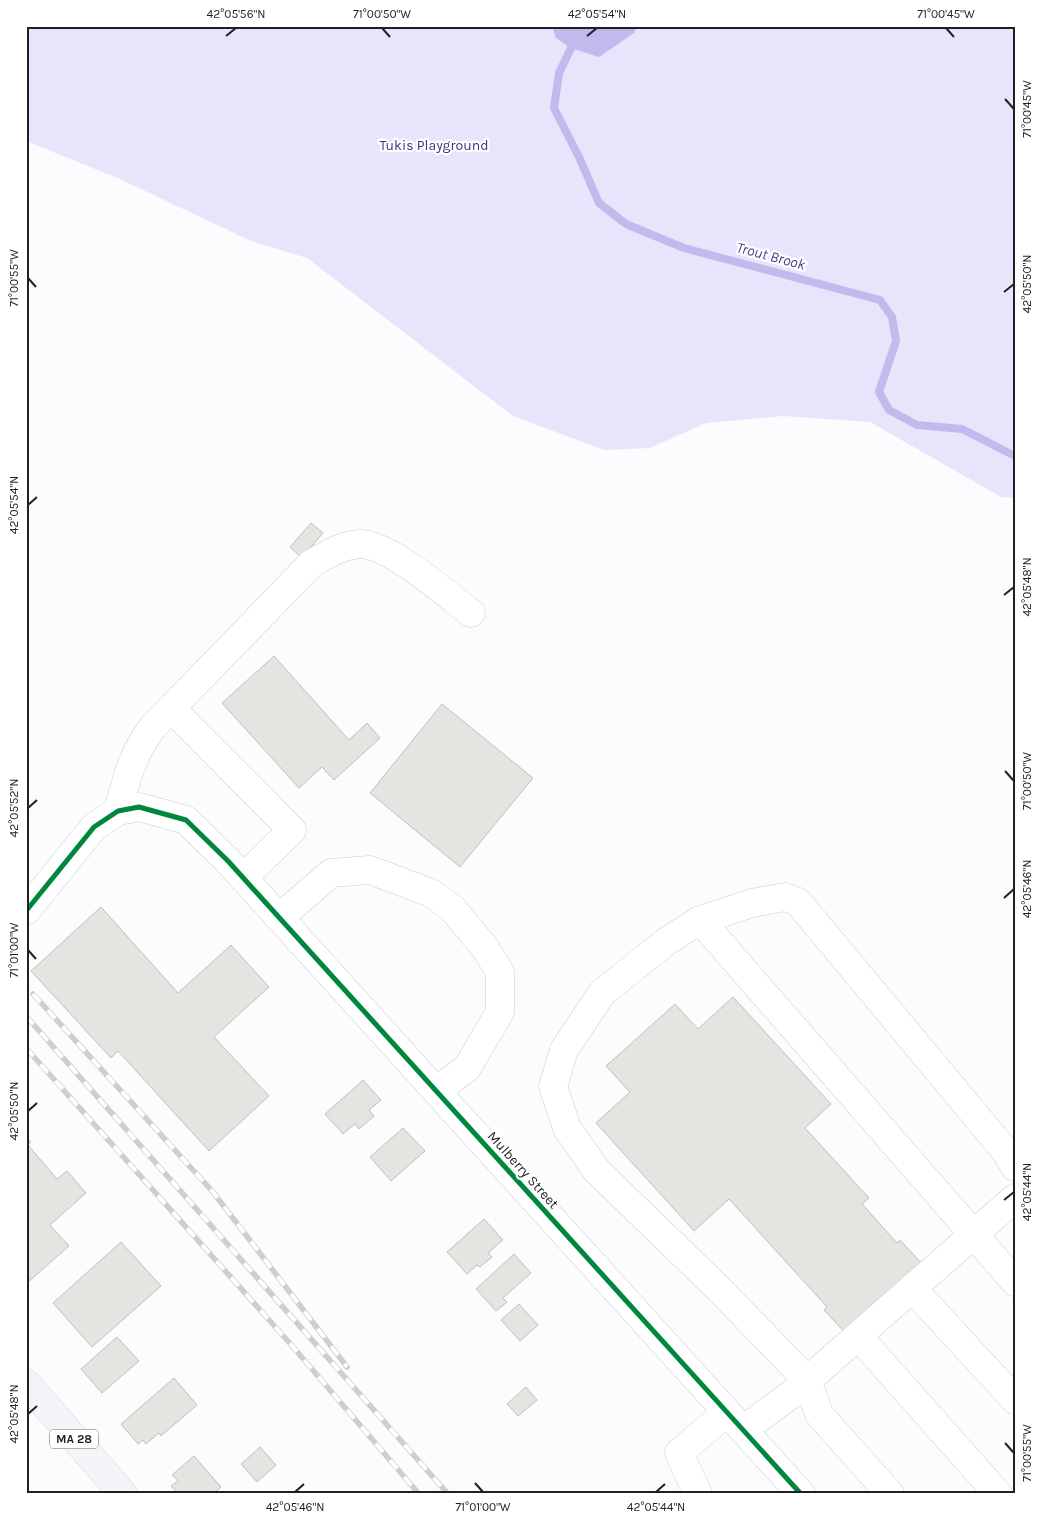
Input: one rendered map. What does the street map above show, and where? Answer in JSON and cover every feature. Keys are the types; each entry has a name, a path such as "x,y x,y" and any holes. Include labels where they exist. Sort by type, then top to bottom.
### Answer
{"main road":[{"name":"MA 28","path":"26,1383 112,1490"}],"street":[{"path":"26,911 94,827 118,811 130,765 139,744 171,708 312,562 344,546 361,544 394,556 471,613"},
{"path":"171,708 292,830 235,869"},
{"name":"Mulberry Street","path":"118,811 140,807 186,820 235,869 801,1494"},
{"path":"279,918 331,873 370,870 431,894 452,908 485,948 500,972 500,1012 467,1068 436,1091"},
{"path":"890,1494 819,1414 807,1380 776,1347 596,1170 567,1128 553,1087 564,1050 602,993 667,941 700,920 752,903 785,897 798,902 1000,1144 1015,1166"},
{"path":"700,920 1015,1282"},
{"path":"698,1494 680,1453 807,1380 1015,1198"},
{"path":"912,1288 1015,1400"},
{"path":"858,1336 998,1494"}],"green space":[{"name":"Tukis Playground","path":"26,26 1015,26 1015,498 1001,497 870,422 783,416 706,423 650,448 604,450 513,416 307,258 251,241 122,180 26,141"}],"shaded area":[{"path":"552,26 637,26 634,33 599,57 571,48 556,38"}],"building":[{"path":"311,523 323,533 302,558 290,547"},
{"path":"274,656 349,740 367,723 380,738 334,780 322,767 299,788 222,703"},
{"path":"442,704 533,778 460,867 370,793"},
{"path":"101,907 178,993 231,945 269,987 214,1037 269,1096 209,1151 118,1051 111,1058 31,971"},
{"path":"733,997 831,1104 805,1128 869,1198 862,1204 897,1243 900,1240 926,1268 850,1338 824,1310 827,1307 729,1199 694,1231 596,1123 630,1092 606,1066 675,1004 698,1029"},
{"path":"363,1080 381,1100 369,1110 374,1116 359,1129 355,1124 343,1134 325,1114"},
{"path":"403,1128 425,1151 391,1181 370,1157"},
{"path":"26,1137 31,1142 28,1145 57,1179 67,1171 86,1193 50,1225 69,1246 26,1284"},
{"path":"484,1219 503,1240 488,1253 492,1257 480,1267 477,1265 467,1274 447,1252"},
{"path":"121,1242 161,1286 92,1347 53,1303"},
{"path":"514,1254 531,1273 503,1298 507,1302 496,1311 476,1289"},
{"path":"519,1304 538,1325 520,1341 501,1320"},
{"path":"117,1337 139,1361 102,1393 81,1369"},
{"path":"174,1378 197,1405 161,1436 159,1433 146,1444 143,1440 138,1444 121,1424"},
{"path":"526,1387 537,1400 518,1416 507,1404"},
{"path":"260,1447 276,1465 257,1482 241,1464"},
{"path":"194,1456 221,1487 213,1494 178,1494 171,1486 178,1481 172,1475"}],"waterway":[{"name":"Trout Brook","path":"569,26 571,48 559,73 554,108 579,157 599,203 626,224 684,248 880,300 892,317 896,341 879,392 889,410 917,425 962,429 1015,456"}],"railway":[{"path":"33,994 213,1192 347,1367"},
{"path":"26,1016 448,1494"},
{"path":"26,1048 287,1340 419,1494"}],"cycle path":[{"path":"26,911 94,827 118,811 139,807 186,820 228,861 801,1494"}]}
